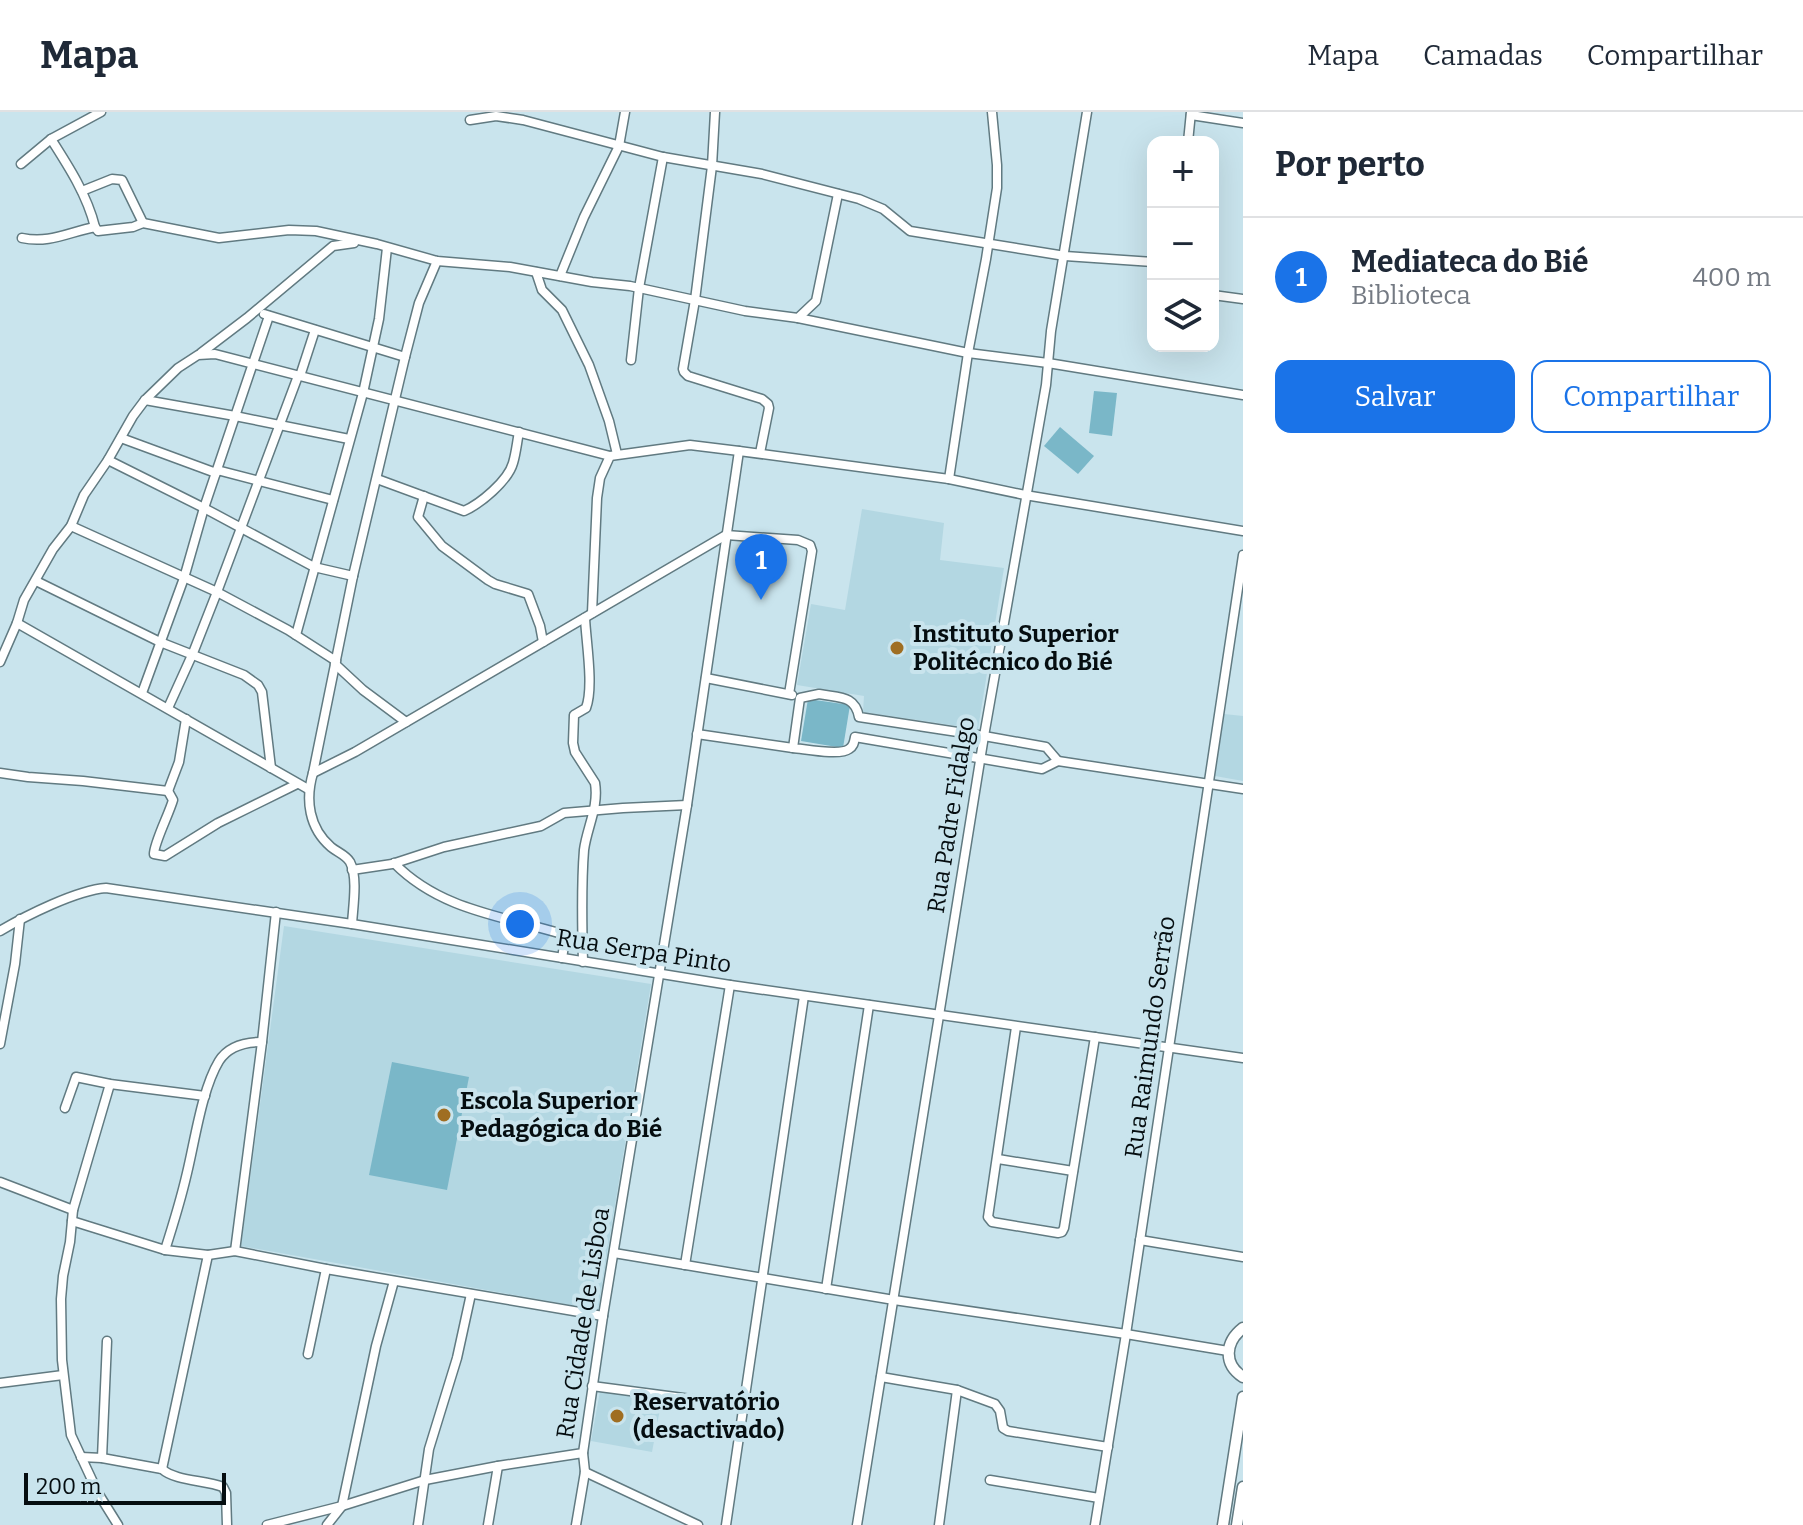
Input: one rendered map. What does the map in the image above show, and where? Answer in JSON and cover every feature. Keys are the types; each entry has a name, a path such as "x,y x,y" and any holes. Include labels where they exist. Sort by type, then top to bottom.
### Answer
{"main road":[{"path":"1243,1328 1235,1334 1228,1351 1232,1368 1243,1377"},
{"path":"1223,1525 1239,1449 1243,1397"},
{"path":"1237,1525 1243,1487"}],"street":[{"path":"76,112 83,121"},
{"path":"21,164 51,139 101,112"},
{"path":"560,276 584,217 619,146 625,112"},
{"path":"715,112 712,166 695,300 683,360 684,372 688,376 762,399 768,404 760,453"},
{"path":"949,479 997,188 992,112"},
{"name":"Rua Padre Fidalgo","path":"857,1525 984,736 1046,385 1051,331 1087,112"},
{"path":"1189,136 1191,114 1243,123"},
{"path":"470,120 496,116 523,120 663,157 762,174 859,199 883,209 910,231 1065,256 1147,262"},
{"path":"51,139 72,170 98,231 143,223 219,238 305,230 437,261 510,267 639,288 968,353 1243,395"},
{"path":"631,360 639,288 663,157"},
{"path":"82,191 112,179 122,180 143,223"},
{"path":"798,318 816,301 838,194"},
{"path":"22,238 47,240 95,227"},
{"path":"0,662 24,600 53,549 71,526 84,495 145,400 178,368 256,311 333,246 361,242"},
{"path":"296,635 374,347 387,248"},
{"path":"352,924 354,883 351,864 322,838 313,822 308,789 353,576 405,357 419,303 437,261"},
{"path":"536,272 542,290 562,310 589,365 609,421 614,455 600,478 597,498 588,616 588,701 586,708 574,715 575,752 595,783 595,810 584,852 583,962"},
{"path":"1219,296 1243,299"},
{"path":"256,311 405,357"},
{"path":"142,693 184,578 216,471 269,316"},
{"path":"168,708 217,592 315,330"},
{"path":"198,355 215,354 614,455 690,445 760,453 949,479 1025,495 1243,531"},
{"path":"145,400 349,439"},
{"path":"377,479 462,511 479,505 509,472 519,432"},
{"path":"121,438 216,471 333,500"},
{"name":"Rua Cidade de Lisboa","path":"267,1525 425,1480 583,1453 687,805 739,451"},
{"path":"108,460 314,567 353,576"},
{"path":"424,496 418,517 442,546 495,584 528,594 543,642"},
{"path":"71,526 217,592 296,635 406,722"},
{"path":"313,773 355,752 726,535 798,540 810,545 812,551 789,694"},
{"name":"Rua Raimundo Serrão","path":"1095,1525 1207,784 1240,596 1243,555"},
{"path":"36,581 160,642 244,675 258,685 262,692 271,768"},
{"path":"17,623 308,789"},
{"path":"697,734 793,748 847,751 853,746 859,717 857,706 850,700 819,694 800,698 706,678"},
{"path":"793,748 800,698"},
{"path":"859,717 1046,747 1058,761"},
{"path":"186,719 179,762 168,791 173,800 153,849 154,854 165,856 218,823 297,784"},
{"path":"855,737 1042,769 1058,761 1243,789"},
{"path":"0,773 168,791"},
{"path":"352,870 394,863 444,847 541,826 564,813 687,805"},
{"path":"394,863 411,880 450,902 562,934 565,940 562,958"},
{"name":"Rua Serpa Pinto","path":"1,929 95,888 106,888 730,985 1243,1058"},
{"path":"235,1251 276,912"},
{"path":"0,1044 20,919"},
{"path":"685,1265 730,985"},
{"path":"726,1525 804,996"},
{"path":"826,1289 869,1005"},
{"path":"1016,1027 988,1217 992,1222 1058,1233 1064,1228 1095,1037"},
{"path":"165,1250 186,1180 205,1096 220,1060 240,1044 262,1042"},
{"path":"65,1108 76,1077 205,1096"},
{"path":"110,1084 73,1210 61,1299 63,1375 71,1435 98,1493 118,1525"},
{"path":"998,1159 1073,1171"},
{"path":"0,1182 73,1210"},
{"path":"72,1221 165,1250 208,1255 235,1251 603,1316"},
{"path":"1140,1240 1243,1257"},
{"path":"614,1253 1228,1351"},
{"path":"162,1469 208,1255"},
{"path":"308,1354 326,1269"},
{"path":"327,1525 342,1506 376,1346 394,1281"},
{"path":"418,1525 429,1449 457,1358 471,1294"},
{"path":"102,1458 107,1341"},
{"path":"0,1383 63,1375"},
{"path":"881,1377 957,1390 995,1404 1000,1411 1003,1428 1008,1431 1108,1447"},
{"path":"592,1386 744,1406"},
{"path":"939,1525 957,1390"},
{"path":"576,1525 585,1472 583,1453"},
{"path":"81,1457 162,1469 175,1476 223,1487 227,1525"},
{"path":"488,1525 498,1466"},
{"path":"585,1472 698,1525"},
{"path":"990,1480 1099,1498"}],"shaded area":[{"path":"1094,391 1117,393 1112,436 1089,433"},
{"path":"1060,427 1094,456 1078,474 1044,446"},
{"name":"Instituto Superior Politécnico do Bié","path":"862,509 944,523 940,560 1004,568 978,729 863,712 864,696 797,685 811,604 845,610"},
{"path":"808,699 850,705 843,748 801,741"},
{"path":"1224,714 1243,716 1243,781 1215,776"},
{"name":"Escola Superior Pedagógica do Bié","path":"284,926 651,984 598,1310 241,1246"},
{"path":"392,1062 469,1077 447,1190 369,1175"},
{"path":"600,1391 662,1398 652,1452 591,1441"}],"place":[{"name":"Mediateca do Bié","path":"761,600"},
{"name":"Instituto Superior Politécnico do Bié","path":"897,648"},
{"name":"Escola Superior Pedagógica do Bié","path":"444,1115"},
{"name":"Reservatório (desactivado)","path":"617,1416"}]}
